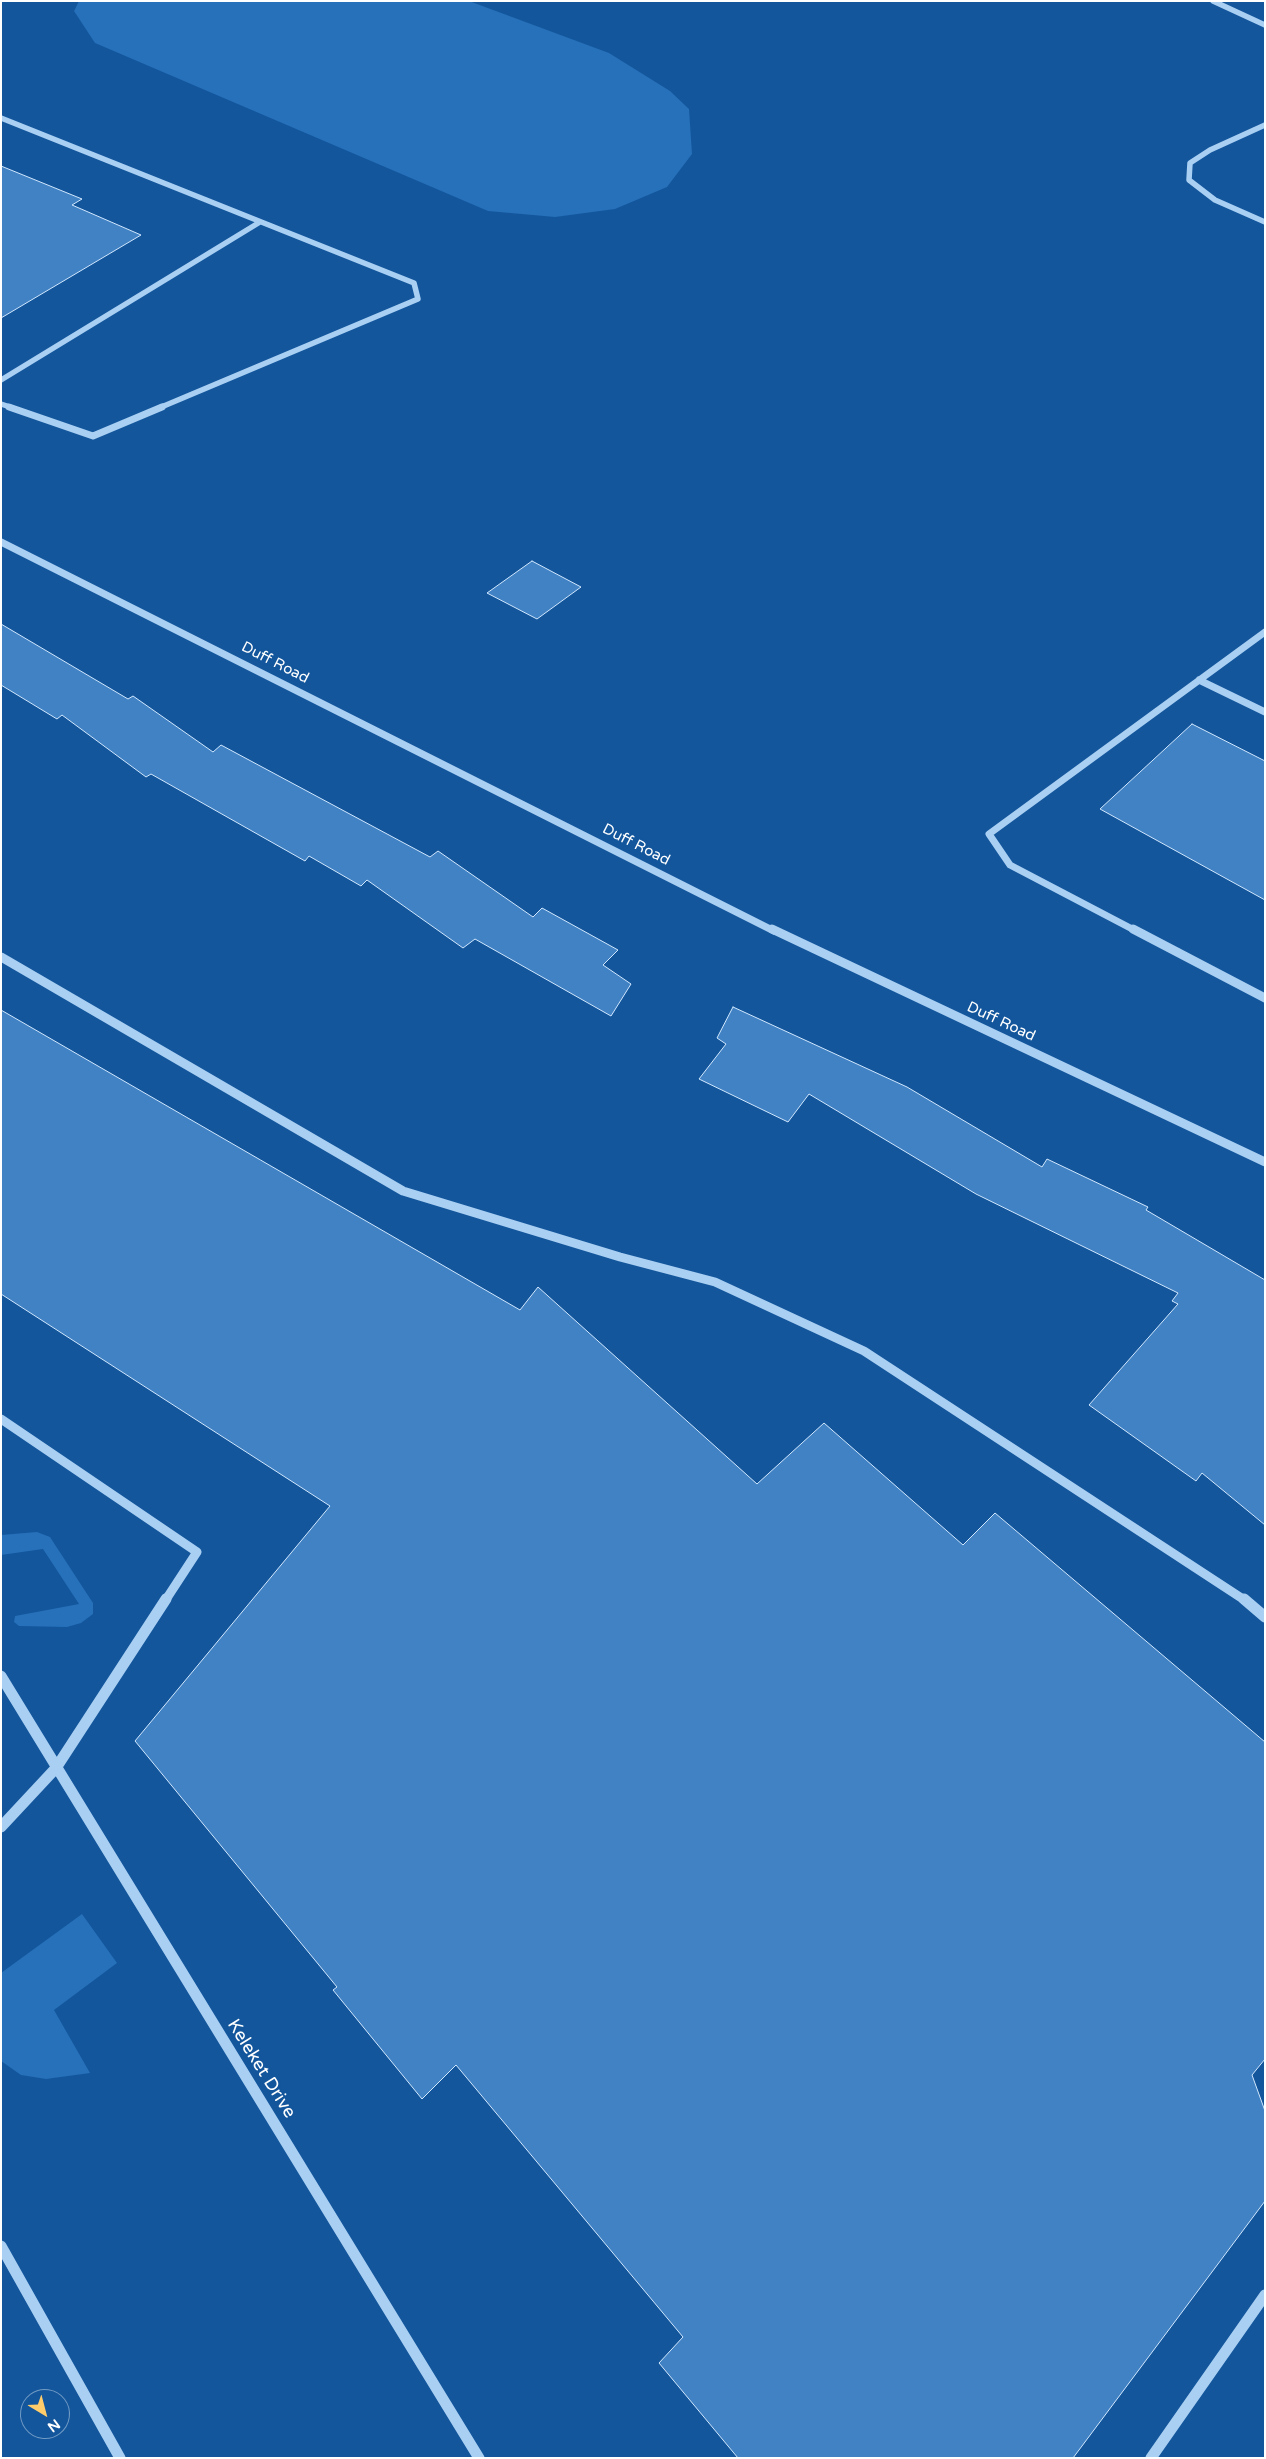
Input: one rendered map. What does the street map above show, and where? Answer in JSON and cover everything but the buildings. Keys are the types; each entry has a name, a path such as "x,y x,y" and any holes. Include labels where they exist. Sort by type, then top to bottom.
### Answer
{"street":[{"path":"1213,1 1265,25"},
{"path":"1,118 414,283 418,300 93,436 1,404"},
{"path":"1265,125 1210,150 1190,163 1189,180 1215,200 1265,222"},
{"path":"1,380 260,222"},
{"name":"Duff Road","path":"1,542 769,928 1265,1162"},
{"path":"1265,632 989,834 1010,865 1265,998"},
{"path":"1199,680 1265,712"},
{"path":"1,957 403,1190 620,1257 715,1282 864,1351 1254,1606 1265,1616"},
{"path":"1,1419 197,1552 56,1768 1,1827"},
{"name":"Keleket Drive","path":"1,1676 479,2458"},
{"path":"1,2246 120,2458"},
{"path":"1152,2457 1265,2295"}],"shaded area":[{"path":"79,1 469,1 609,53 670,91 689,109 692,154 667,187 615,209 555,217 488,211 95,43 74,11"},
{"path":"37,1532 50,1537 93,1603 93,1614 81,1623 67,1627 19,1626 14,1622 15,1616 79,1604 43,1549 1,1555 1,1535"},
{"path":"82,1914 117,1963 54,2010 90,2073 46,2079 21,2075 1,2061 1,1973"}]}
